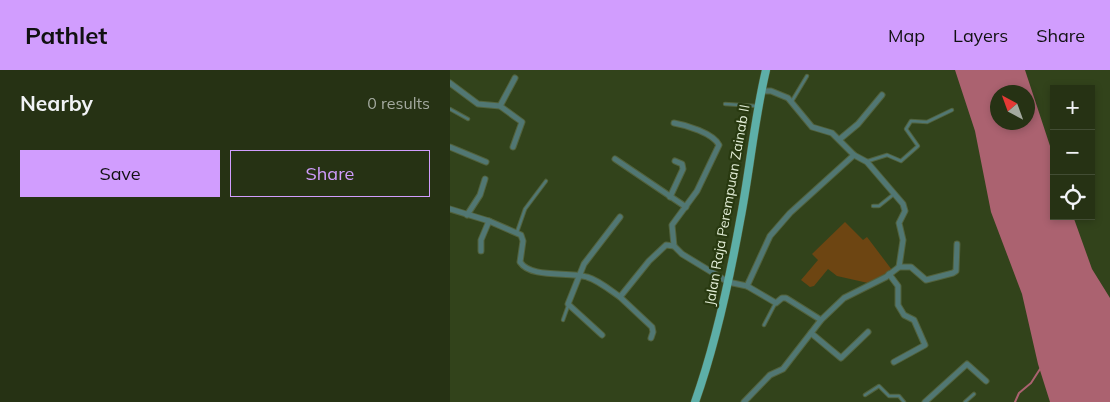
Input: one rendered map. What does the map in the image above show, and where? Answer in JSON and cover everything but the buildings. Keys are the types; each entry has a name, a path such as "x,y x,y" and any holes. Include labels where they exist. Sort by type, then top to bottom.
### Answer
{"main road":[{"name":"Jalan Raja Perempuan Zainab II","path":"695,402 712,352 727,282 740,220 758,107 766,70"}],"street":[{"path":"500,106 515,78"},
{"path":"450,83 478,104 500,106 523,124 513,147"},
{"path":"761,90 772,91 788,98 812,127 829,131 854,155 867,162 894,194 905,209 899,223 903,240 899,267"},
{"path":"840,140 858,124 882,95"},
{"path":"674,123 683,124 713,138 719,145 697,191 672,225 674,246"},
{"path":"450,147 486,162"},
{"path":"747,286 770,236 790,213 854,155"},
{"path":"615,159 686,207"},
{"path":"670,197 683,169 682,164 675,161"},
{"path":"467,215 480,194 486,179"},
{"path":"450,210 489,221 517,232 523,239 520,262 523,267 542,273 589,277 620,297 652,327 654,332 651,338"},
{"path":"602,335 568,304 588,257 620,217"},
{"path":"481,251 481,240 489,221"},
{"path":"748,401 770,375 783,369 821,320 844,298 899,267 911,267 926,280 953,274 956,270 957,244"},
{"path":"620,297 649,261 666,245 674,246 682,254 727,282 747,286 776,303 780,299 786,298 821,320"},
{"path":"889,274 898,286 898,306 904,315 914,320 925,346 894,362"},
{"path":"811,333 841,358 868,332"},
{"path":"928,401 967,364 986,381"}],"lane":[{"path":"792,102 808,76"},
{"path":"725,104 758,107"},
{"path":"450,109 468,119"},
{"path":"867,162 886,155 901,161 905,159 918,146 906,129 908,123 911,121 927,122 952,110"},
{"path":"517,232 526,209 546,181"},
{"path":"873,206 879,206 894,194"},
{"path":"884,269 889,274"},
{"path":"764,325 776,303"},
{"path":"563,320 568,304"},
{"path":"865,395 879,386 889,396 897,395 904,402"},
{"path":"965,402 974,394"}],"shaded area":[{"path":"955,70 1025,70 1030,85 990,85 990,130 1035,130 1035,100 1050,146 1050,220 1074,220 1092,269 1110,298 1110,402 1050,402 1038,364 1022,294 991,212 975,131"},
{"path":"845,222 863,240 867,237 892,270 868,283 837,276 828,269 814,286 810,287 801,280 818,260 812,254"}],"waterway":[{"path":"1015,402 1019,393 1031,383 1040,369"}]}
